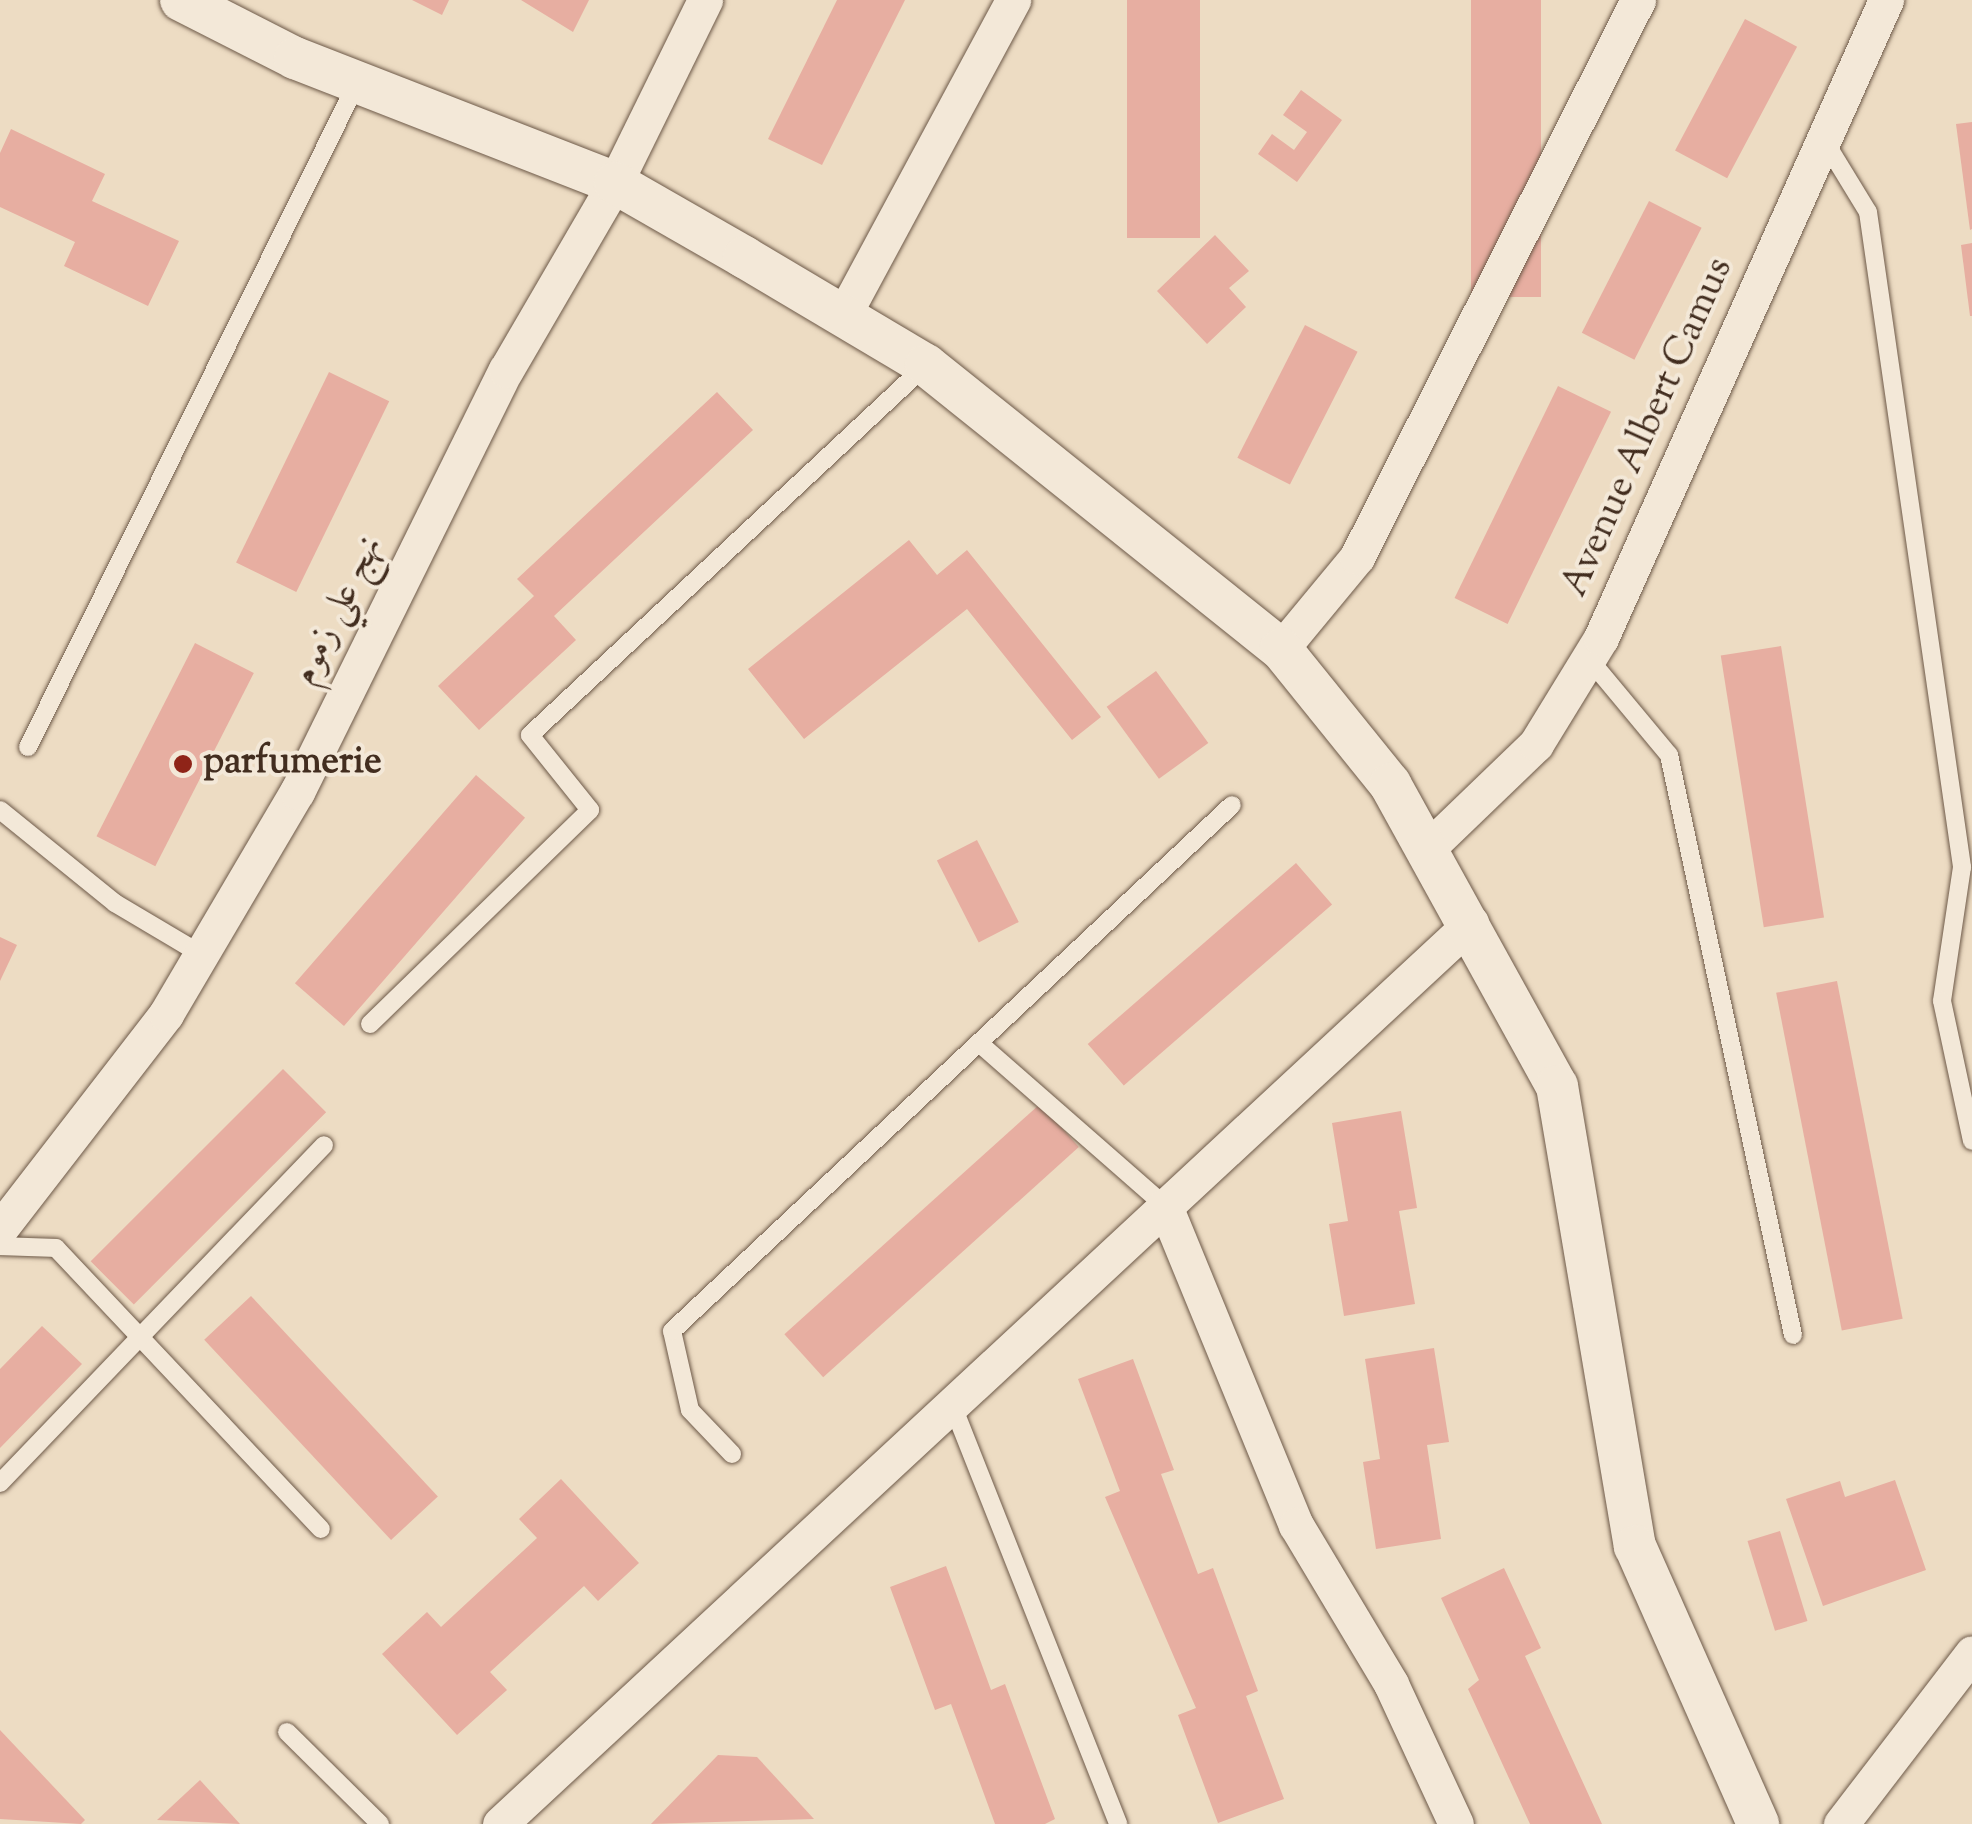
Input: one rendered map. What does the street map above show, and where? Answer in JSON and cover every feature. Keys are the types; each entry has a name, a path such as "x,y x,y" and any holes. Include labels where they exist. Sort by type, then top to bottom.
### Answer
{"street":[{"path":"181,0 358,83 614,183 843,316 926,366 1281,649 1390,784 1557,1086 1636,1546 1758,1824"},
{"name":"نهج علي زموم","path":"0,1229 202,954 297,792 506,370 614,183 704,0"},
{"path":"843,316 1013,0"},
{"path":"1281,649 1356,558 1638,0"},
{"name":"Avenue Albert Camus","path":"1427,849 1536,744 1589,659 1886,0"},
{"path":"500,1824 1470,923"},
{"path":"1165,1206 1296,1526 1392,1684 1456,1824"},
{"path":"1841,1824 1967,1673"}],"lane":[{"path":"28,747 358,83"},
{"path":"1824,139 1868,212 1962,868 1942,1002 1972,1141"},
{"path":"370,1024 590,810 530,735 926,366"},
{"path":"1589,659 1669,755 1793,1335"},
{"path":"732,1454 690,1410 672,1331 1232,805"},
{"path":"0,810 115,903 202,954"},
{"path":"979,1043 1165,1206"},
{"path":"0,1483 324,1145"},
{"path":"0,1246 56,1248 321,1529"},
{"path":"952,1404 1118,1824"},
{"path":"287,1732 380,1824"}],"building":[{"path":"412,0 449,0 442,15"},
{"path":"521,0 589,0 573,32"},
{"path":"837,0 905,0 822,165 768,139"},
{"path":"1127,0 1200,0 1200,238 1127,238"},
{"path":"1471,0 1541,0 1541,297 1471,297"},
{"path":"1745,19 1797,47 1727,178 1675,151"},
{"path":"1301,90 1342,120 1297,182 1258,154 1272,134 1294,150 1307,132 1283,115"},
{"path":"1972,122 1972,229 1970,230 1956,124"},
{"path":"11,129 105,174 92,201 179,241 148,306 64,266 75,242 0,207 0,153"},
{"path":"1649,201 1702,228 1634,360 1582,333"},
{"path":"1215,235 1249,271 1229,288 1246,307 1207,344 1157,291"},
{"path":"1972,243 1972,316 1970,316 1961,245"},
{"path":"1305,325 1358,352 1290,485 1237,458"},
{"path":"329,372 389,401 296,592 236,563"},
{"path":"1558,386 1611,412 1508,624 1455,598"},
{"path":"717,392 753,430 554,616 576,640 479,730 438,686 534,596 517,579"},
{"path":"909,540 937,575 967,550 1101,717 1072,740 967,609 804,739 748,669"},
{"path":"195,643 254,673 155,866 96,836"},
{"path":"1781,646 1824,918 1764,927 1721,656"},
{"path":"1156,671 1208,743 1159,779 1107,707"},
{"path":"476,775 525,818 344,1026 295,983"},
{"path":"977,840 1019,922 979,942 937,860"},
{"path":"1296,863 1332,905 1124,1086 1088,1044"},
{"path":"0,937 17,945 0,981"},
{"path":"1837,981 1903,1319 1842,1331 1776,993"},
{"path":"283,1069 326,1112 134,1304 91,1261"},
{"path":"1040,1104 1079,1147 823,1377 784,1334"},
{"path":"1401,1111 1417,1208 1399,1211 1415,1304 1344,1316 1329,1224 1348,1221 1332,1123"},
{"path":"251,1296 438,1496 391,1540 204,1340"},
{"path":"42,1326 82,1364 0,1448 0,1369"},
{"path":"1434,1348 1449,1442 1427,1445 1441,1539 1376,1549 1363,1462 1380,1459 1365,1359"},
{"path":"1133,1359 1174,1470 1161,1474 1198,1574 1213,1568 1258,1691 1246,1696 1284,1799 1218,1823 1178,1715 1196,1708 1105,1497 1120,1491 1078,1379"},
{"path":"561,1479 639,1563 598,1601 584,1586 490,1672 507,1690 457,1735 382,1654 427,1612 441,1627 537,1538 519,1519"},
{"path":"1895,1480 1926,1570 1823,1606 1786,1499 1840,1481 1845,1497"},
{"path":"1780,1531 1807,1621 1775,1631 1747,1541"},
{"path":"946,1566 991,1690 1005,1684 1055,1819 1045,1824 995,1824 951,1704 935,1710 890,1587"},
{"path":"1504,1568 1541,1648 1525,1656 1602,1824 1530,1824 1468,1689 1479,1680 1441,1598"},
{"path":"0,1730 85,1820 81,1824 0,1819"},
{"path":"718,1755 757,1757 814,1819 651,1824"},
{"path":"200,1780 240,1824 157,1820"}],"place":[{"name":"parfumerie","path":"183,764"}]}
